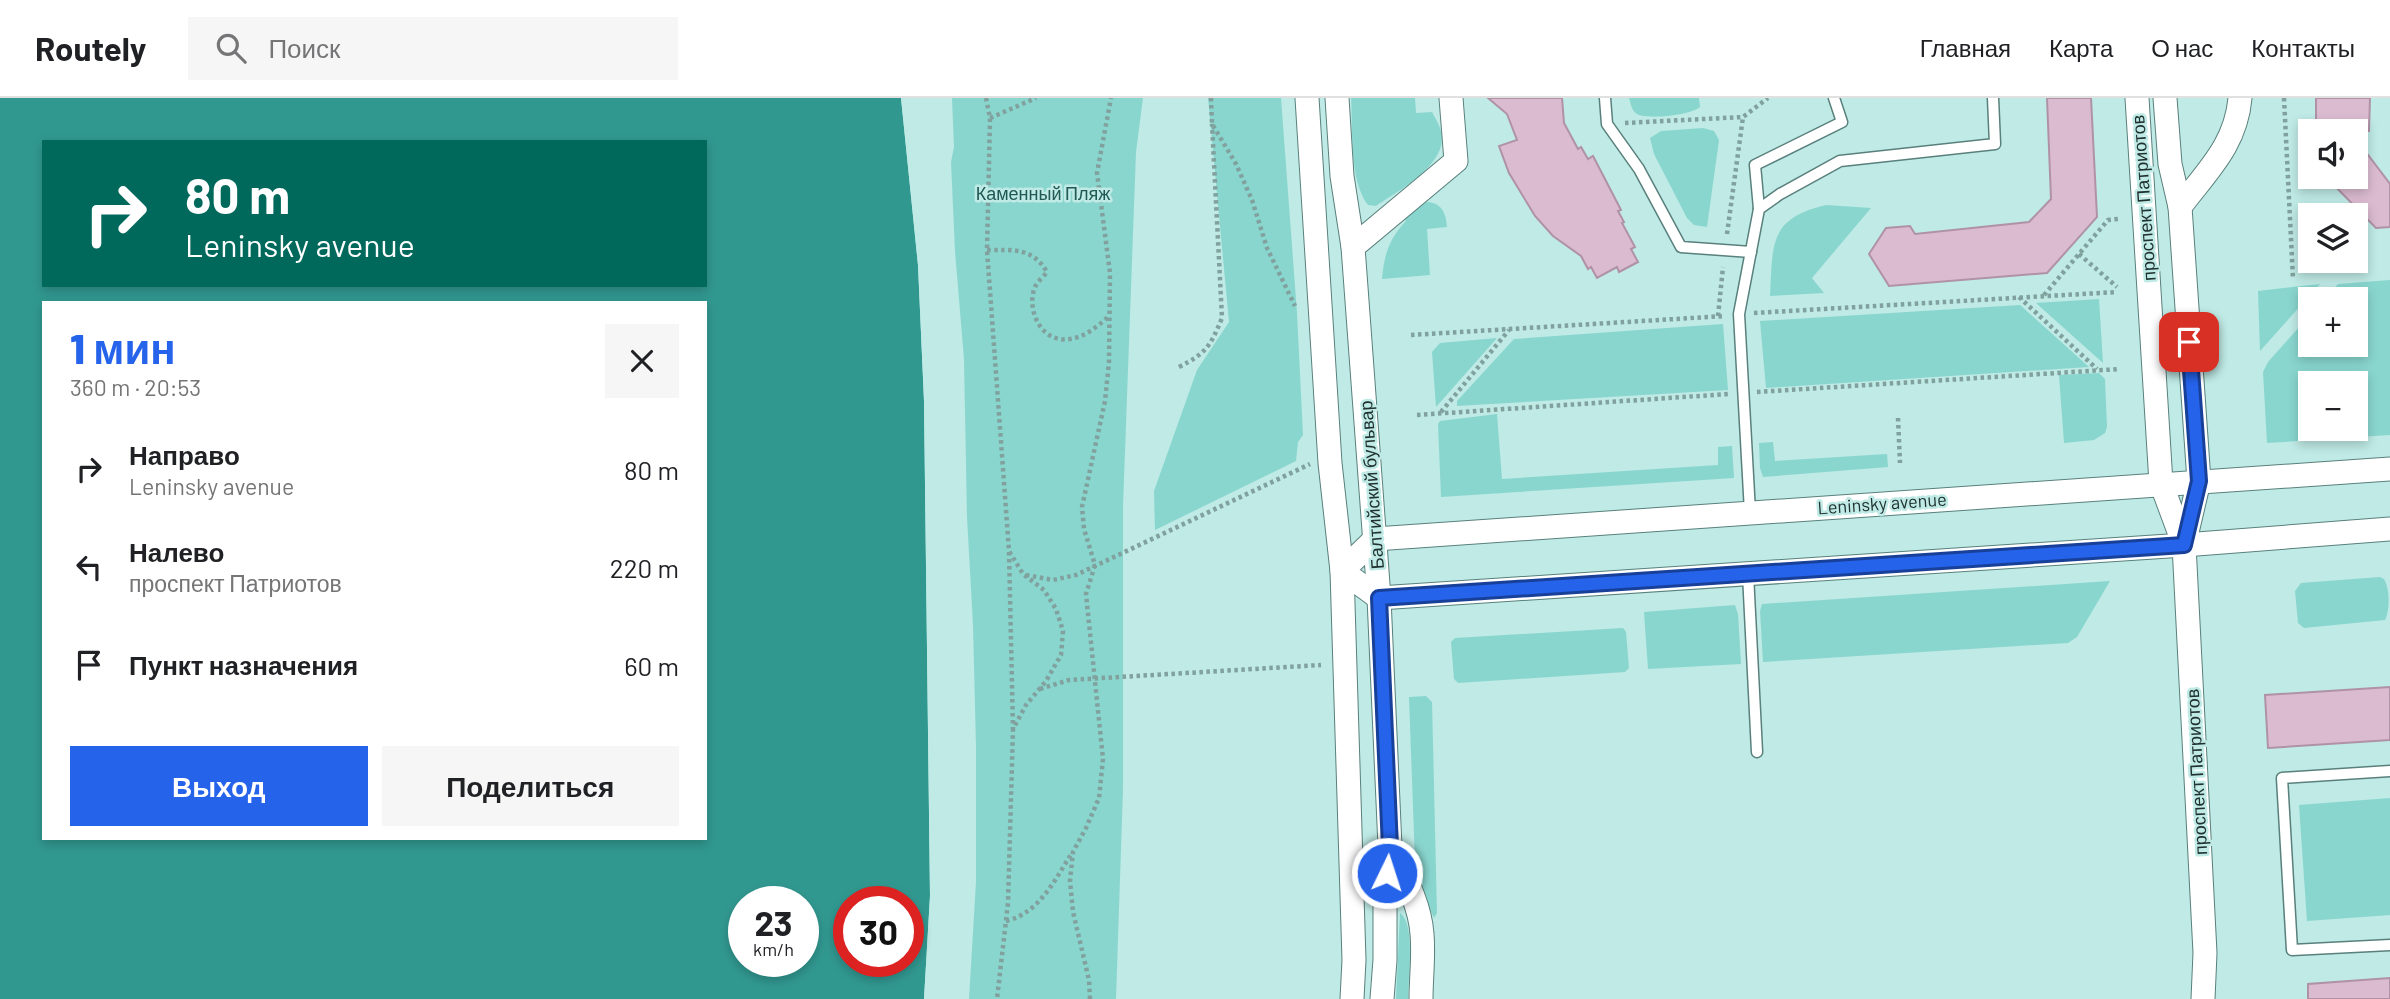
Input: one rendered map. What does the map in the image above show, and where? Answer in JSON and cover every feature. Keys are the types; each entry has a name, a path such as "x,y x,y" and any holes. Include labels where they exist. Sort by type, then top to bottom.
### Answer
{"street":[{"name":"Балтийский бульвар","path":"1307,98 1330,463 1342,571 1354,960 1352,999"},
{"name":"Балтийский бульвар","path":"1337,98 1342,176 1353,247 1379,598 1390,847 1385,900 1382,999"},
{"path":"1353,247 1456,161 1451,98"},
{"name":"проспект Патриотов","path":"2137,98 2161,483 2184,545"},
{"name":"проспект Патриотов","path":"2165,98 2170,164 2180,206 2199,481 2184,545 2205,953 2203,999"},
{"path":"2180,206 2227,145 2238,119 2240,98"},
{"name":"Leninsky avenue","path":"1375,538 2390,469"},
{"path":"1375,538 1342,571 1379,598 2390,529"},
{"path":"1390,847 1408,883 1420,920 1423,935 1421,999"}],"lane":[{"path":"1605,98 1607,124 1639,169 1681,247 1751,252"},
{"path":"1751,512 1739,314 1759,209 1755,165 1842,122 1834,98"},
{"path":"1759,209 1780,194 1840,161 1995,144 1993,98"},
{"path":"1748,574 1757,752"},
{"path":"2390,771 2282,778 2292,950 2390,945"}],"path":[{"path":"986,98 990,118 987,250 1009,551 1013,729 1006,921 997,999"},
{"path":"990,118 1036,98"},
{"path":"1006,921 1032,908 1045,896 1073,852 1099,797 1103,759 1086,594 1095,565 1084,529 1082,507 1105,401 1109,362 1110,272 1097,173 1111,98"},
{"path":"1179,367 1201,355 1215,335 1222,318 1211,98"},
{"path":"1607,124 1743,117 1768,98"},
{"path":"2284,98 2293,279"},
{"path":"1718,316 1743,117"},
{"path":"1212,124 1236,164 1252,200 1267,248 1297,309"},
{"path":"2044,295 2108,220 2118,219"},
{"path":"987,250 1028,252 1043,265 1047,272 1036,286 1033,303 1036,321 1045,332 1060,339 1077,337 1093,331 1109,316"},
{"path":"1411,335 2117,289 2079,254"},
{"path":"2018,297 2098,369"},
{"path":"1441,413 1510,329"},
{"path":"1417,415 2120,369"},
{"path":"1898,418 1900,463"},
{"path":"1023,574 1053,580 1076,575 1310,464"},
{"path":"1009,551 1023,574 1044,590 1056,609 1063,631 1061,655 1026,705 1013,729"},
{"path":"1039,690 1069,680 1321,665"},
{"path":"1073,852 1070,881 1073,912 1089,980 1090,999"}],"green space":[{"name":"Каменный Пляж","path":"952,98 1143,98 1136,152 1123,506 1123,789 1116,999 969,999 976,882 976,746 964,359 951,162 954,147"},
{"path":"1208,98 1281,98 1303,435 1298,442 1296,461 1155,530 1154,491 1197,370 1229,322"},
{"path":"1351,98 1415,98 1416,113 1432,112 1440,129 1441,144 1430,166 1376,206 1368,205 1358,183 1353,154"},
{"path":"1629,98 1699,98 1700,107 1679,114 1642,116 1634,111"},
{"path":"1703,128 1714,131 1719,140 1707,227 1694,225 1687,218 1654,154 1650,138 1661,131"},
{"path":"1427,202 1436,204 1442,210 1447,227 1427,229 1430,275 1382,279 1388,248 1406,221 1404,218"},
{"path":"1826,205 1871,208 1812,278 1824,293 1770,296 1777,236 1793,218"},
{"path":"2390,280 2390,435 2368,436 2368,371 2298,371 2298,441 2267,443 2263,372 2268,362 2298,328 2298,357 2368,357 2368,287 2335,287 2338,284"},
{"path":"2320,284 2317,287 2298,287 2298,309 2260,351 2258,291"},
{"path":"2099,299 2103,363 2036,303"},
{"path":"2020,305 2089,367 1766,388 1760,321"},
{"path":"1723,324 1728,390 1457,406 1457,401 1514,339"},
{"path":"1497,338 1436,407 1432,352 1440,343"},
{"path":"2099,373 2105,379 2105,433 2094,440 2064,443 2059,375"},
{"path":"1497,414 1502,479 1718,465 1718,447 1732,446 1734,478 1441,497 1440,421"},
{"path":"1773,442 1775,461 1887,454 1888,467 1763,477 1759,443"},
{"path":"2380,577 2386,583 2388,594 2385,620 2304,628 2298,623 2295,591 2301,583"},
{"path":"2110,581 2077,637 2068,643 1763,662 1760,611 1762,604"},
{"path":"1735,605 1741,664 1648,669 1644,612"},
{"path":"1623,628 1626,632 1629,668 1625,672 1458,683 1454,679 1451,642 1455,638"},
{"path":"1426,696 1432,702 1437,913 1434,918 1421,890 1423,888 1415,862 1409,697"},
{"path":"2390,798 2390,915 2307,921 2299,805"},
{"path":"1400,913 1405,919 1410,940 1408,999 1396,999"}],"shaded area":[{"path":"0,98 901,98 918,265 924,401 930,896 924,999 0,999"}],"pier":[{"path":"901,98 904,98 921,265 928,400 933,896 928,999 924,999 930,896 924,401 918,265"}],"building":[{"path":"1488,98 1562,98 1564,123 1578,149 1581,147 1588,159 1593,156 1621,210 1618,211 1635,247 1631,249 1638,262 1619,272 1617,267 1597,278 1581,256 1553,236 1535,216 1509,173 1499,146 1517,140 1507,114"},
{"path":"2047,98 2091,98 2097,217 2047,273 1889,286 1869,254 1886,228 1910,226 1915,234 2029,222 2051,199"},
{"path":"2316,98 2370,98 2369,131 2368,119 2316,119"},
{"path":"2368,155 2390,184 2390,227 2376,228 2368,220 2368,203 2351,203 2338,189 2368,189"},
{"path":"2390,687 2390,740 2268,748 2265,695"},
{"path":"2390,978 2390,999 2308,999 2308,984"}],"route":[{"path":"1387,873 1390,847 1379,598 2184,545 2199,481 2189,342"}]}
